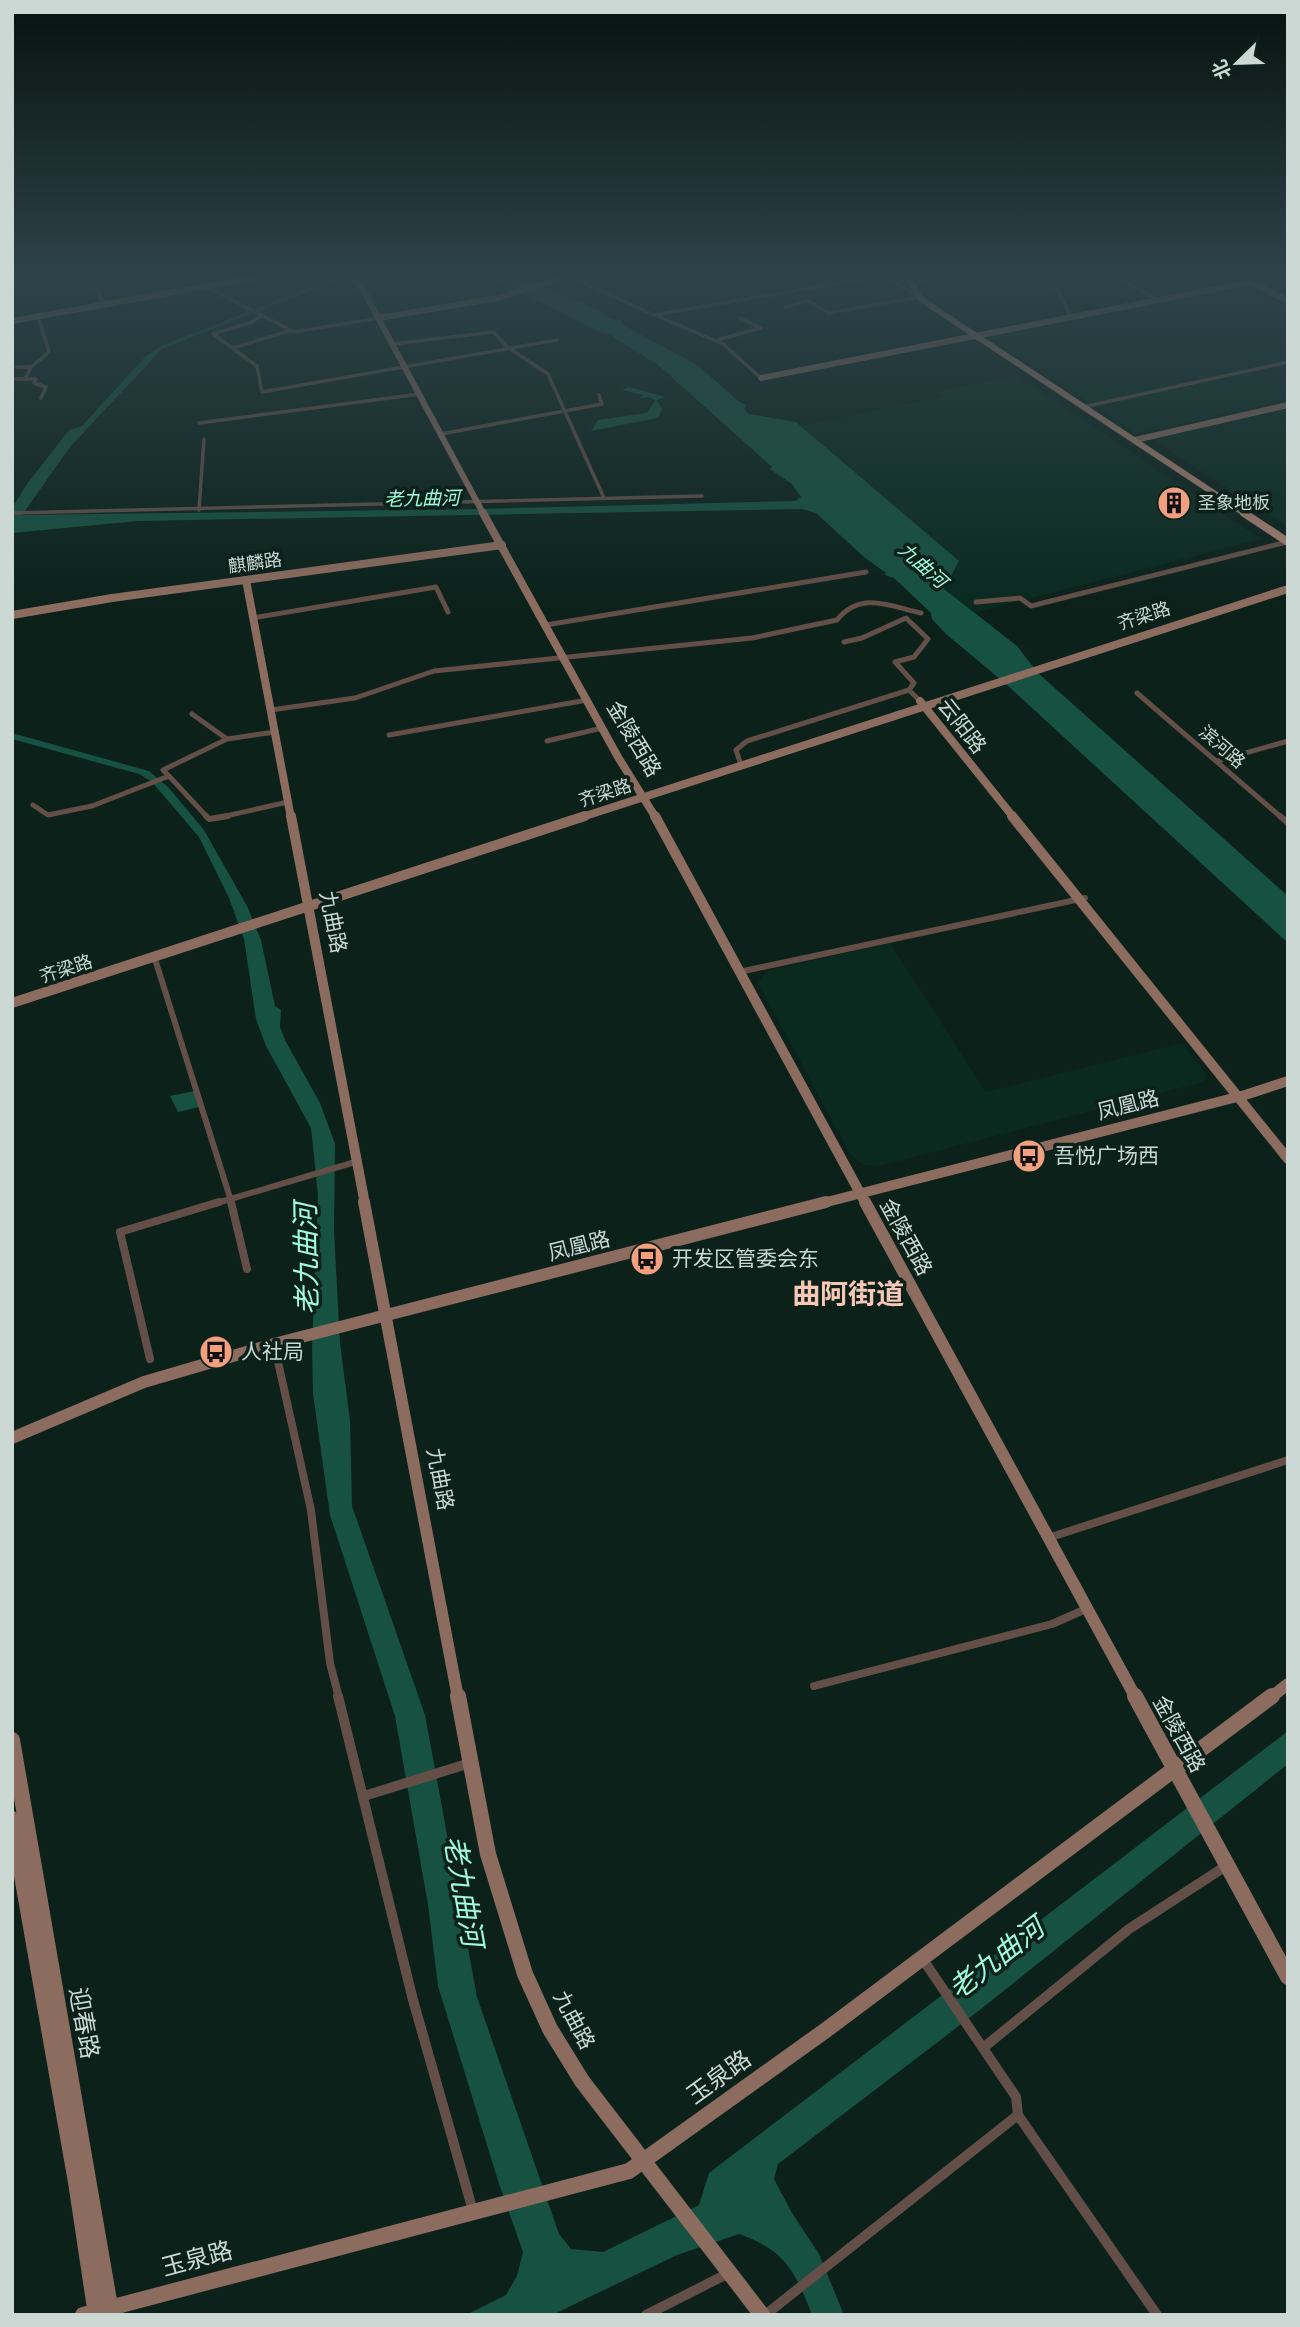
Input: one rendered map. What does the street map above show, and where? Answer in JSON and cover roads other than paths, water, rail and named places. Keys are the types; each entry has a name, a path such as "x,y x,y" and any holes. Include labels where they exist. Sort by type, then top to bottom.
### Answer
{"main road":[{"path":"1054,386 1287,541"}],"street":[{"path":"41,398 46,387 42,386"},
{"path":"261,386 262,392 297,386"},
{"path":"415,386 480,505"},
{"path":"554,386 604,498"},
{"path":"1085,406 1179,386"},
{"path":"199,423 420,394"},
{"path":"441,434 602,404 599,395"},
{"path":"1136,440 1288,405"},
{"path":"1202,425 1209,429"},
{"path":"199,510 204,439"},
{"path":"12,513 480,505 702,496"},
{"name":"金陵西路","path":"480,505 602,728 643,794 858,1193 1288,1977"},
{"path":"976,602 1020,598 1031,606 1287,541"},
{"name":"麒麟路","path":"12,615 502,545"},
{"path":"546,625 866,572"},
{"name":"九曲路","path":"246,580 383,1316 488,1854 524,1974 550,2029 582,2081 763,2315"},
{"name":"齐梁路","path":"12,1003 91,974 1288,583"},
{"path":"253,618 436,587 448,612"},
{"name":"齐梁路","path":"1046,662 1288,589"},
{"path":"271,710 355,698 434,671 752,638 837,620 846,609 878,603 898,605 910,612 921,613"},
{"path":"844,642 862,638 906,618 910,612"},
{"path":"739,763 736,750 747,741 909,690 914,683 895,662 914,657 928,639 906,618"},
{"path":"909,690 923,704"},
{"name":"滨河路","path":"1137,693 1288,823"},
{"path":"389,735 587,700"},
{"name":"云阳路","path":"923,704 1241,1096 1288,1159"},
{"path":"192,714 227,739"},
{"path":"547,741 602,728"},
{"path":"275,732 227,739 163,770 209,819 263,810 288,802"},
{"path":"1217,761 1288,741"},
{"path":"33,805 48,816 92,806 167,777"},
{"path":"739,972 1081,898"},
{"name":"齐梁路","path":"12,996 155,956 235,927"},
{"path":"155,956 226,1181 247,1269"},
{"name":"凤凰路","path":"12,1438 144,1382 274,1344 1241,1096 1288,1081"},
{"name":"云阳路","path":"1241,1096 1288,1148"},
{"path":"150,1359 120,1232 355,1163"},
{"path":"274,1344 311,1510 330,1663 413,2000 473,2211"},
{"path":"1047,1538 1288,1460"},
{"path":"814,1686 1052,1624 1086,1609"},
{"name":"玉泉路","path":"99,2313 628,2171 922,1958 1288,1684"},
{"name":"迎春路","path":"12,1740 99,2313"},
{"path":"364,1796 472,1762"},
{"name":"迎春路","path":"12,1819 99,2313"},
{"path":"983,2048 1129,1929 1223,1859"},
{"path":"922,1958 1016,2096 1018,2115 1157,2315"},
{"path":"763,2315 838,2259 1018,2115"},
{"path":"646,2315 730,2273"}],"water":[{"name":"九曲河","path":"119,386 128,386 70,447 22,515 478,509 795,501 801,497 792,484 770,469 772,467 681,386 721,386 746,405 744,409 749,414 796,422 959,561 944,589 1017,646 1038,673 1288,896 1288,943 1007,685 946,634 932,619 931,613 894,578 885,575 886,573 864,557 816,513 802,509 138,521 12,533 12,508 27,484 69,430 82,426"},
{"path":"629,387 665,397 657,400 662,409 658,418 591,431 598,420 647,413 655,400 648,397 639,398 643,395 622,390"},
{"name":"老九曲河","path":"12,733 149,771 169,788 204,830 247,906 261,940 275,1006 281,1010 280,1027 320,1103 335,1144 334,1231 340,1343 350,1420 352,1506 425,1715 477,1997 559,2234 571,2249 603,2252 699,2205 709,2173 1288,1731 1288,1764 981,2009 778,2164 774,2179 819,2254 844,2315 812,2315 794,2274 778,2255 755,2240 739,2234 677,2255 552,2315 466,2315 506,2295 517,2276 523,2252 499,2184 438,1986 428,1905 395,1716 330,1515 313,1394 312,1348 318,1196 311,1128 266,1046 256,1019 244,939 229,898 199,837 152,782 139,774 12,739"},
{"path":"194,1091 199,1107 178,1112 170,1096"}],"place":[{"name":"圣象地板","path":"1174,503"},
{"name":"吾悦广场西","path":"1029,1156"},
{"name":"开发区管委会东","path":"647,1259"},
{"name":"人社局","path":"216,1352"}],"district":[{"name":"曲阿街道","path":"848,1294"}]}
